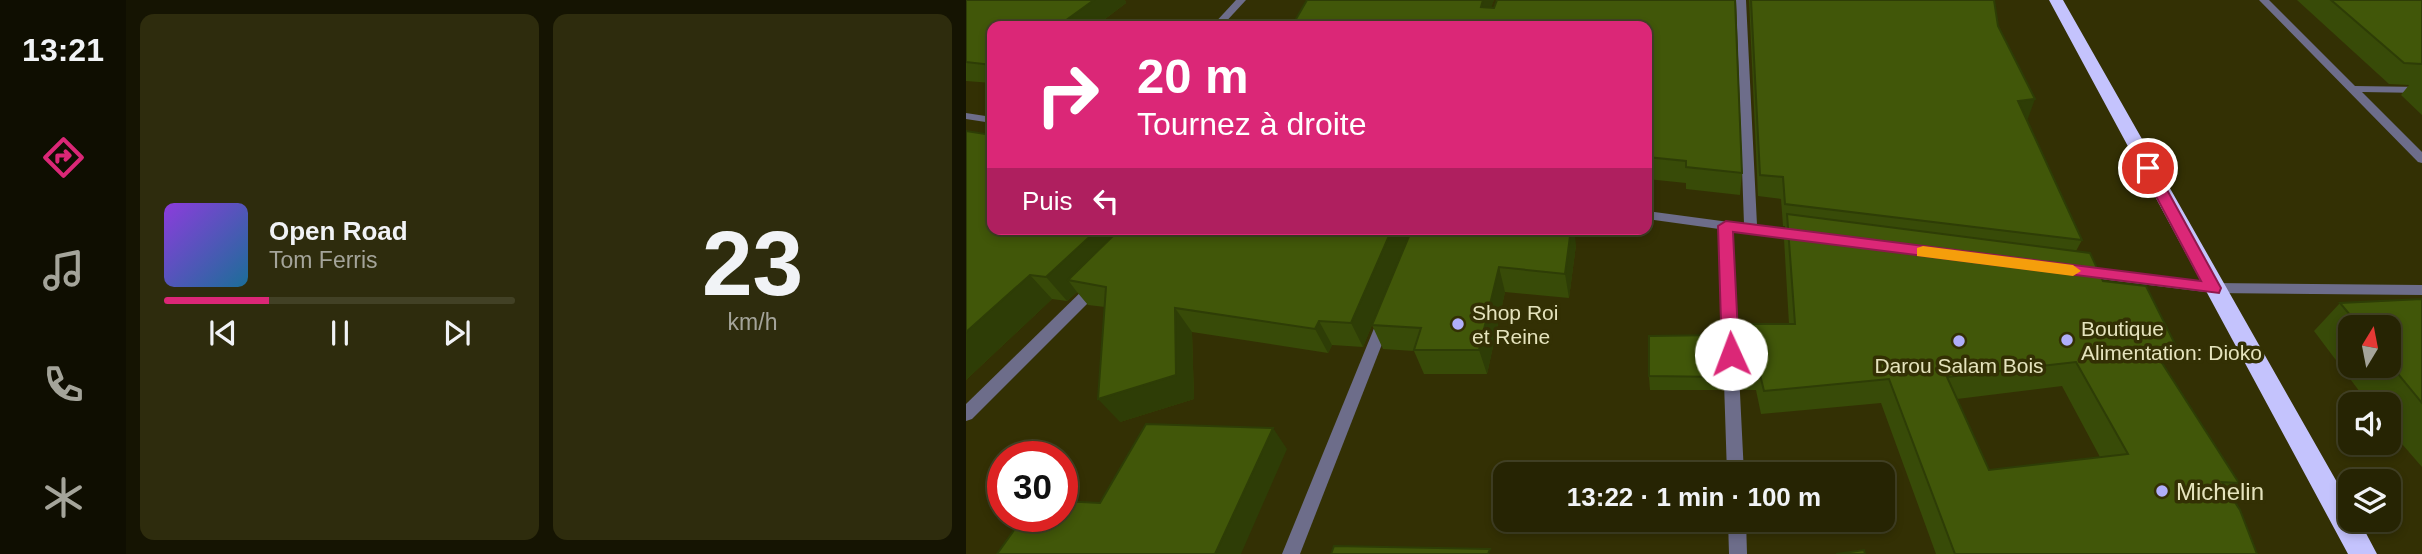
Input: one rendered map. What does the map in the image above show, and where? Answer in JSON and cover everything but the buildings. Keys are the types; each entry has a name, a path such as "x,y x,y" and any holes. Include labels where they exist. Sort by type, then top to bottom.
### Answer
{"highway":[{"path":"2056,0 2213,288 2363,554"}],"street":[{"path":"1222,21 1241,0"},
{"path":"1741,0 1751,230"},
{"path":"2264,0 2422,159"},
{"path":"2353,89 2422,90"},
{"path":"966,116 987,119"},
{"path":"1652,216 1819,239"},
{"path":"1726,226 1735,462"},
{"path":"2064,270 2213,288 2422,290"},
{"path":"966,414 1104,278"},
{"path":"1292,554 1390,307"},
{"path":"1737,532 1738,554"}],"slow traffic":[{"path":"1923,252 2073,271"}],"place":[{"name":"Shop Roi et Reine","path":"1458,324"},
{"name":"Boutique Alimentation: Dioko","path":"2067,340"},
{"name":"Darou Salam Bois","path":"1959,341"},
{"name":"Michelin","path":"2162,491"}],"route":[{"path":"1731,354 1726,226 2213,288 2148,168"}]}
